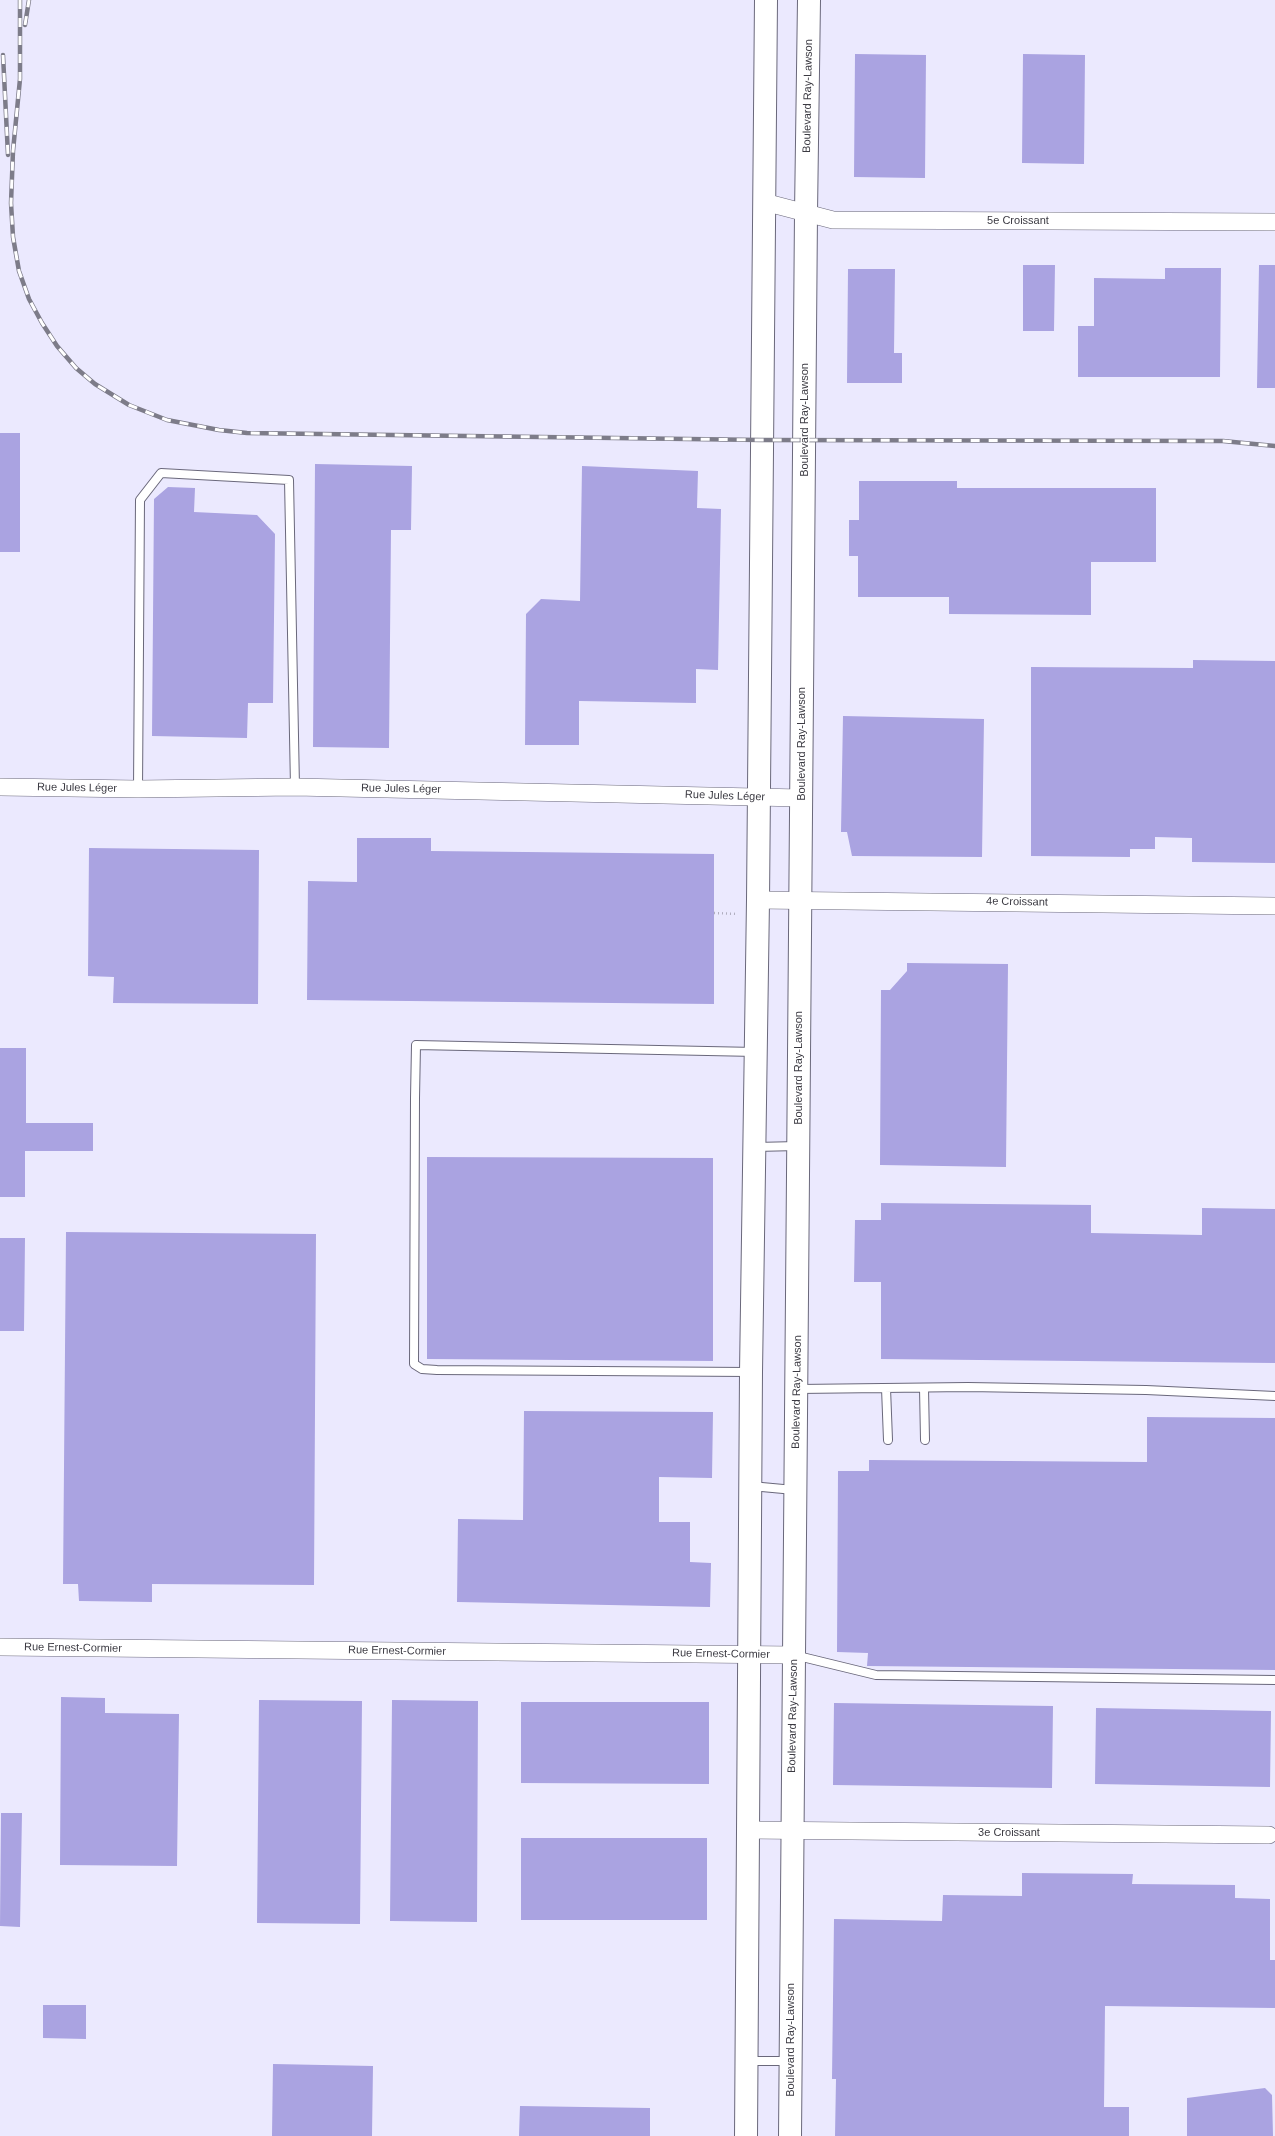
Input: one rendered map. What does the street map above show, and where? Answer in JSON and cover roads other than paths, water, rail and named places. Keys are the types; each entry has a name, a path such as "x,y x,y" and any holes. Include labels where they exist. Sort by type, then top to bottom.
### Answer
{"street":[{"path":"746,2136 751,1654 751,1372 758,900 766,0"},
{"name":"Boulevard Ray-Lawson","path":"790,2136 792,1830 798,1389 798,1146 809,0"},
{"name":"5e Croissant","path":"764,202 833,220 1275,222"},
{"name":"Rue Jules Léger","path":"0,787 138,789 295,787 801,798"},
{"name":"4e Croissant","path":"758,900 1275,906"},
{"name":"Rue Ernest-Cormier","path":"0,1647 794,1655"},
{"name":"3e Croissant","path":"748,1830 1269,1835"}],"lane":[{"path":"138,789 140,500 161,473 289,480 295,787"},
{"path":"751,1372 437,1370 422,1369 414,1364 416,1045 756,1052"},
{"path":"755,1147 798,1146"},
{"path":"886,1388 888,1440"},
{"path":"798,1389 924,1388 1146,1390 1275,1396"},
{"path":"924,1388 925,1440"},
{"path":"751,1486 796,1490"},
{"path":"794,1655 876,1675 1275,1680"},
{"path":"746,2062 791,2061"}],"railway":[{"path":"20,0 20,79 13,151 11,203 13,237 19,271 29,299 42,323 57,346 76,368 95,384 129,405 167,420 219,430 247,433 761,440 1223,441 1275,446"},
{"path":"25,25 29,0"},
{"path":"3,55 8,155"}]}
